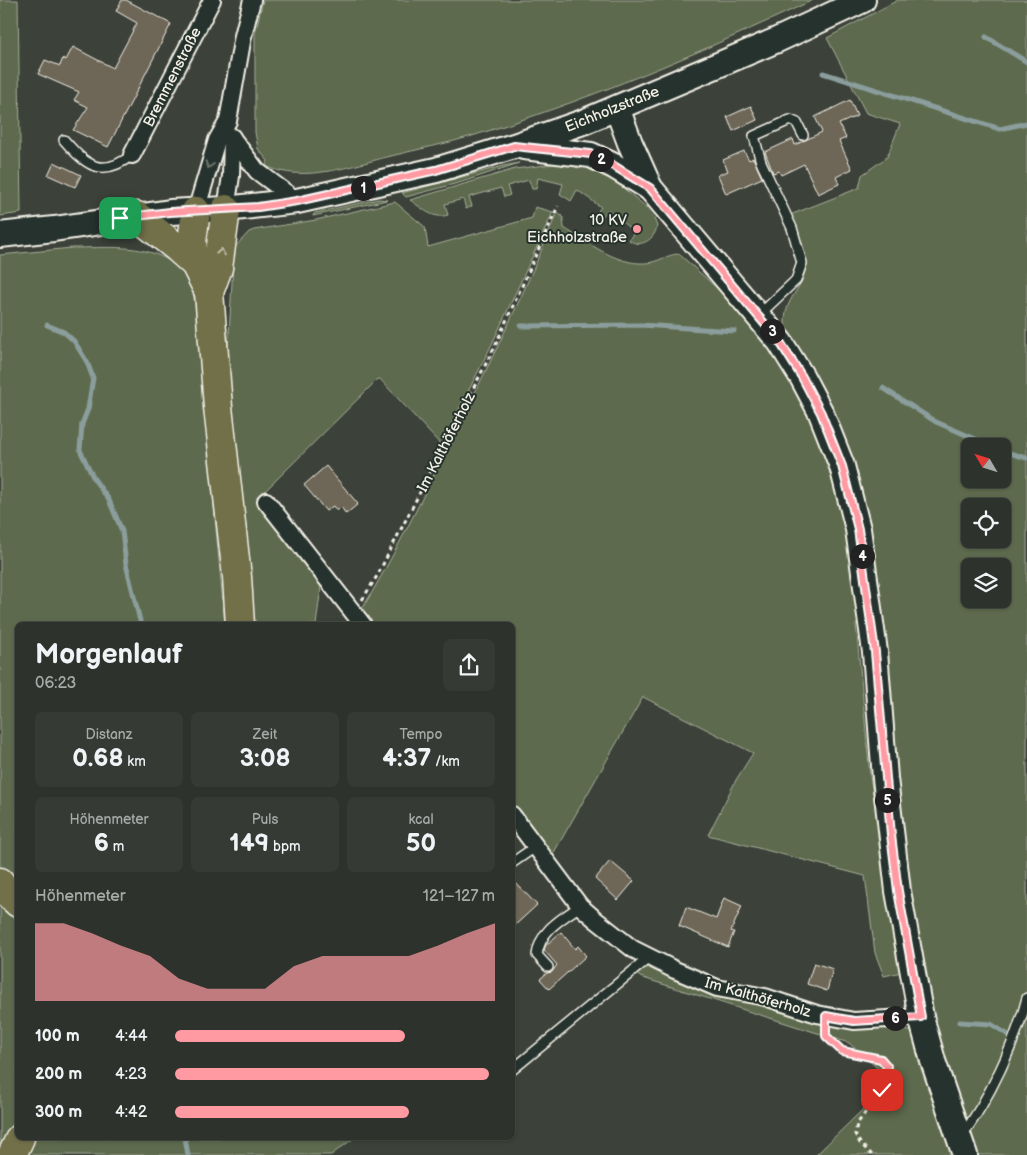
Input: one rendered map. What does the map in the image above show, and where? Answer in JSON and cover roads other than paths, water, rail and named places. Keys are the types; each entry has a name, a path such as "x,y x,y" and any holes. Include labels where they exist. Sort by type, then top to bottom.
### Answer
{"highway":[{"path":"209,292 218,268 226,210"},
{"path":"194,264 192,242 196,211"},
{"path":"137,216 194,264 209,292 218,407 240,622"},
{"path":"0,882 15,900"},
{"path":"12,1155 19,1140"}],"main road":[{"name":"Eichholzstraße","path":"0,235 137,216 226,210 297,201 436,170 514,146 617,108 777,40 863,0"},
{"path":"617,108 650,188 684,230 759,315 793,363 821,413 842,466 858,529 875,652 891,835 898,891 921,1017 933,1061 963,1147"},
{"path":"514,146 591,154 650,188"}],"street":[{"name":"Bremmenstraße","path":"132,155 212,0"},
{"path":"196,211 217,140 228,121 243,36 252,0"},
{"path":"226,210 233,139 228,121"},
{"path":"233,139 257,171 297,201"},
{"path":"266,500 358,619"},
{"name":"Im Kalthöferholz","path":"515,819 580,906 633,949 717,988 765,998 826,1016 854,1021 921,1017"}],"lane":[{"path":"759,315 796,280 802,263 792,228 761,162 754,136 790,120 797,123 803,135"},
{"path":"64,140 89,165 101,167 120,164 132,155"},
{"path":"515,861 535,847"},
{"path":"548,967 537,955 539,944 549,928 580,906"},
{"path":"515,1068 650,957"},
{"path":"963,1147 1003,1063 1027,998"}],"waterway":[{"path":"986,37 1027,62"},
{"path":"823,73 1000,129 1027,123"},
{"path":"47,325 64,332 74,341 87,362 93,378 88,409 82,424 80,450 94,479 109,500 122,531 126,564 140,622"},
{"path":"521,326 641,325 734,331"},
{"path":"883,388 936,422 973,438"},
{"path":"1011,454 1027,458"},
{"path":"960,1022 991,1024 1007,1034"},
{"path":"185,1140 188,1155"}],"place":[{"name":"10 KV Eichholzstraße","path":"637,229"}]}
